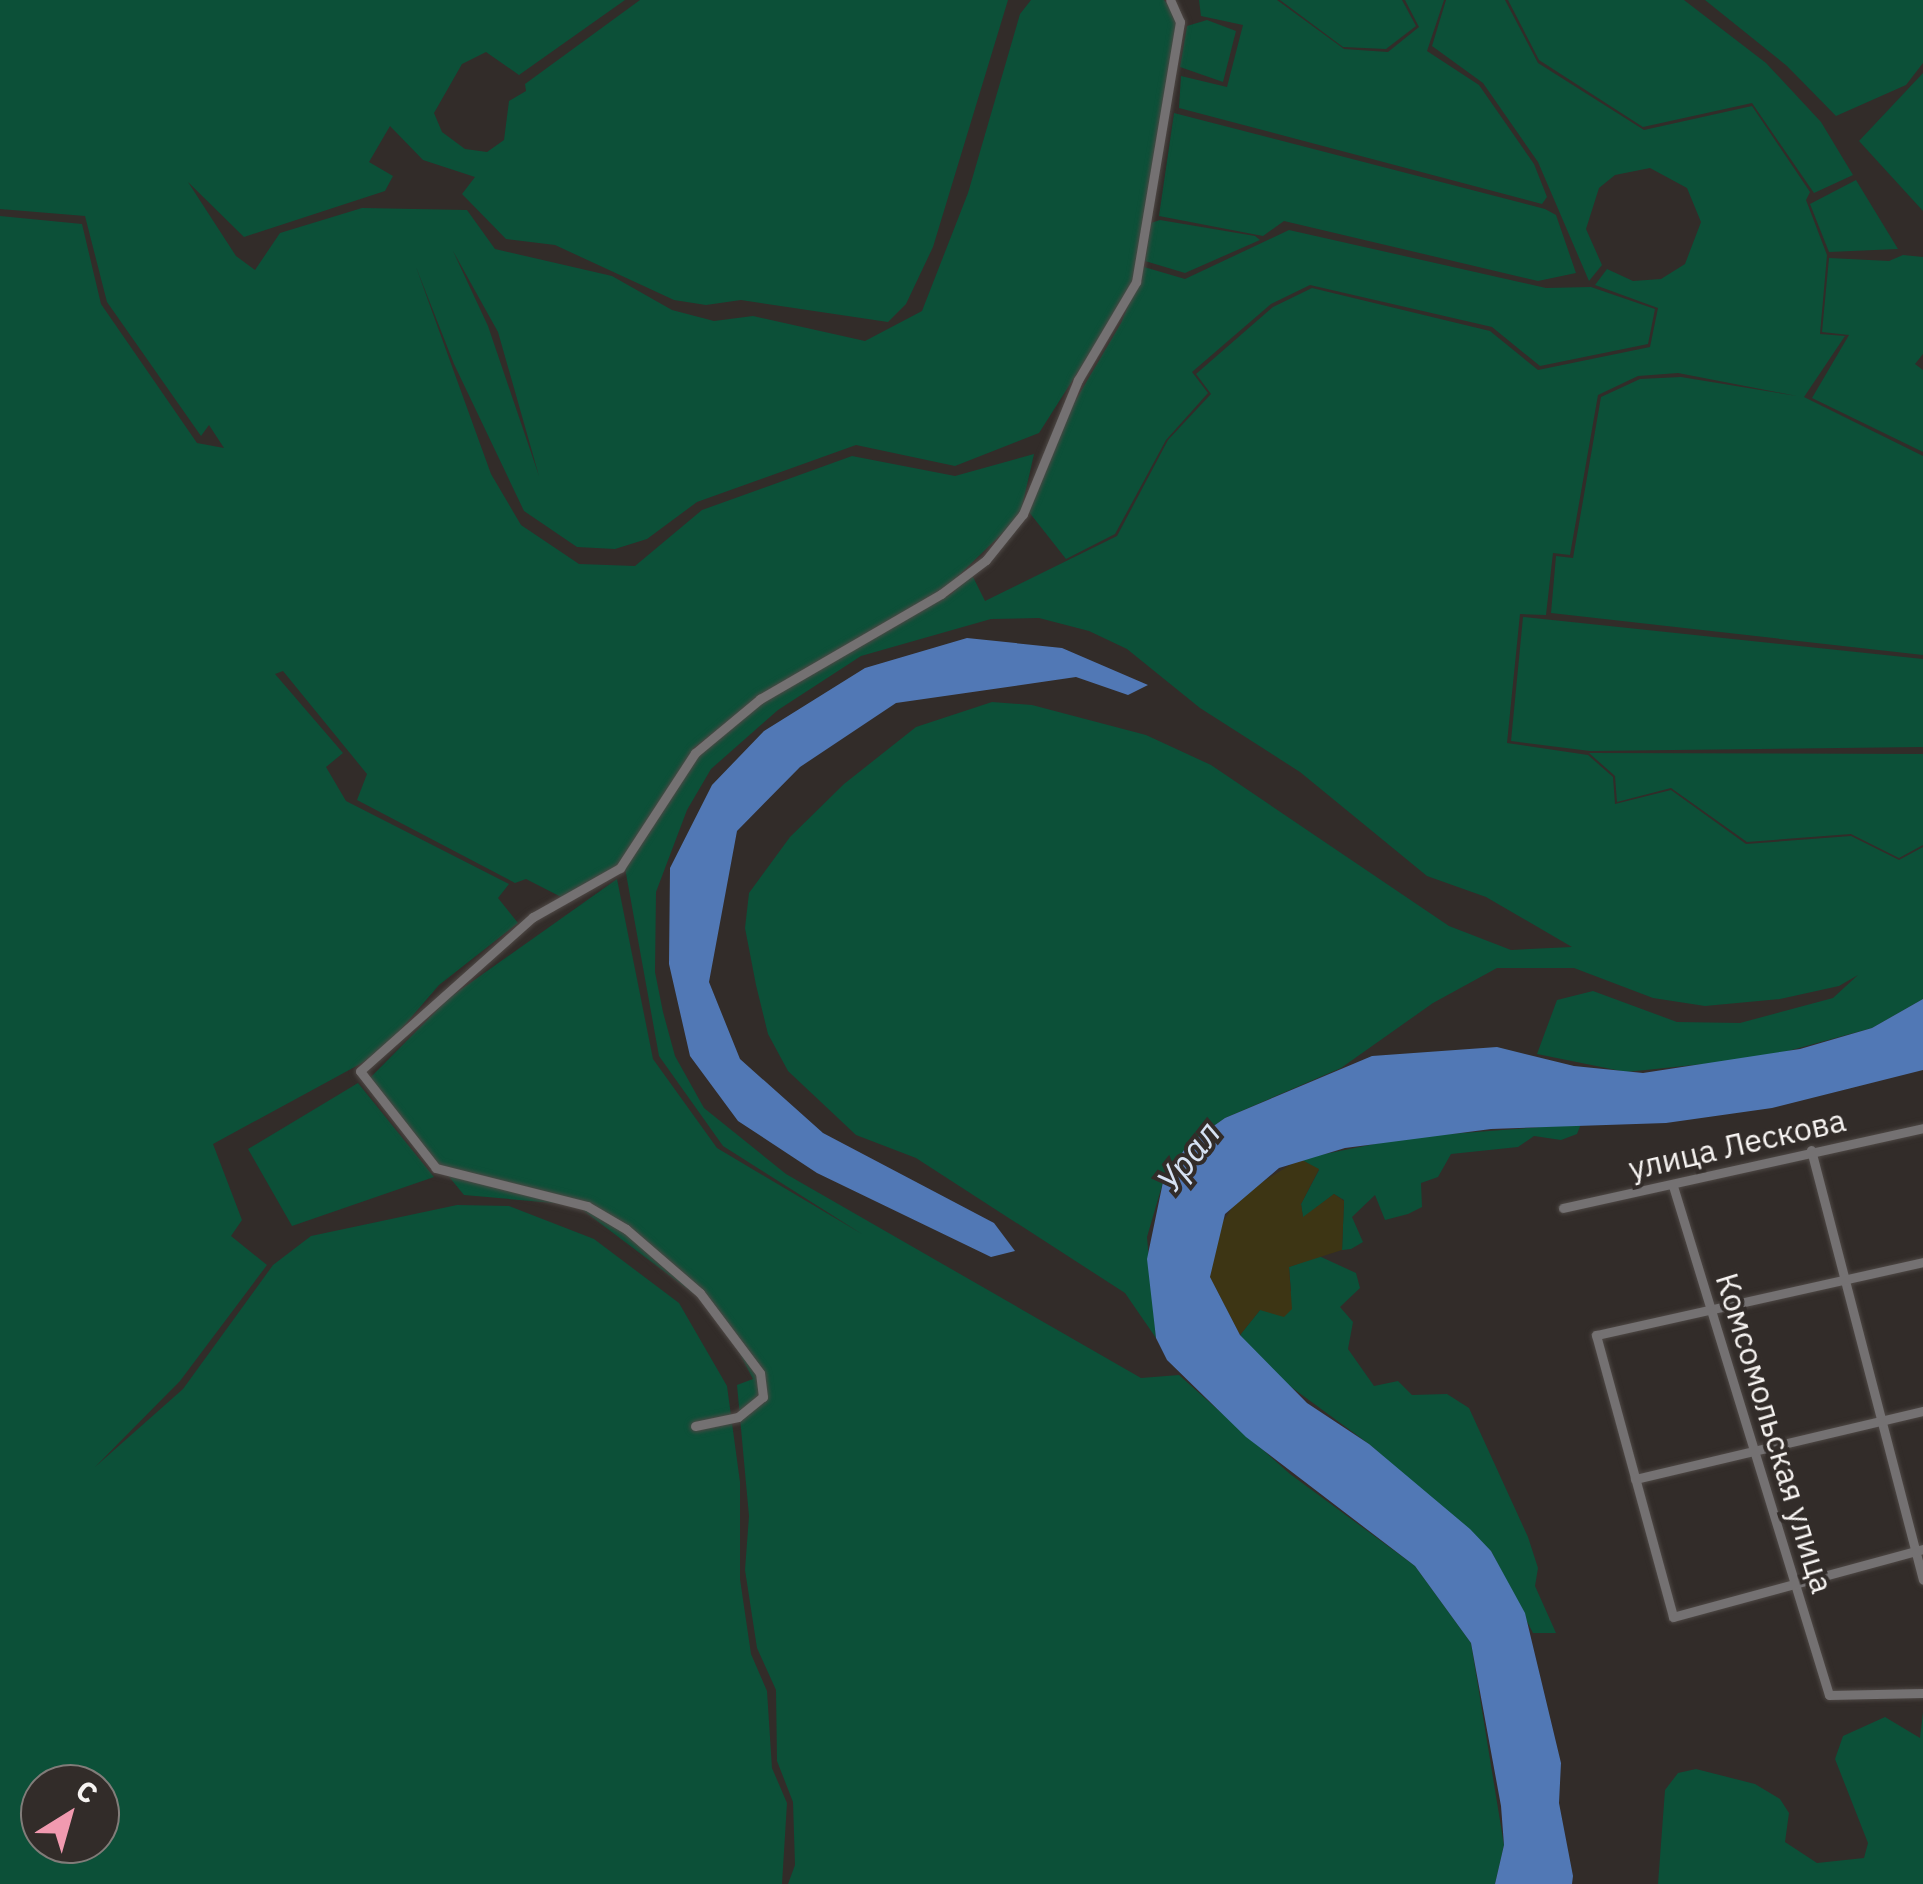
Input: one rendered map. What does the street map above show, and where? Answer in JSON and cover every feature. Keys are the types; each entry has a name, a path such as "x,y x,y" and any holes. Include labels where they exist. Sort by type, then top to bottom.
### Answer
{"street":[{"path":"695,1426 738,1417 763,1397 760,1372 700,1294 638,1238 586,1206 436,1168 360,1071 533,917 620,868 708,742 760,699 942,594 986,560 1023,514 1078,380 1136,282 1180,22 1170,0"},
{"name":"улица Лескова","path":"1563,1208 1923,1128"},
{"path":"1812,1150 1919,1549 1923,1580"},
{"name":"Комсомольская улица","path":"1673,1186 1829,1695 1923,1693"},
{"path":"1919,1549 1673,1617 1596,1335 1710,1306 1923,1262"},
{"path":"1635,1479 1754,1446 1923,1410"}],"green space":[{"path":"0,0 625,0 519,75 486,52 462,64 434,113 442,132 465,149 487,152 504,140 509,101 526,91 525,84 640,0 1008,0 933,247 906,304 888,322 741,300 706,305 674,300 555,245 506,239 462,194 475,177 423,160 390,126 369,162 393,176 385,191 244,237 188,182 236,256 255,270 280,233 362,208 467,210 495,249 612,276 672,310 714,321 753,316 865,341 922,311 968,193 1020,14 1031,0 1164,0 1178,17 1135,274 1121,304 1039,433 955,466 856,445 697,502 647,539 615,549 577,547 524,511 454,364 416,267 491,474 521,525 579,564 635,566 702,510 852,456 955,476 1034,454 1020,516 949,585 760,696 694,748 618,867 569,901 526,879 515,883 357,800 367,774 283,671 275,674 343,753 326,767 346,801 509,884 498,898 518,923 439,985 390,1042 362,1063 213,1144 242,1220 231,1236 267,1265 180,1381 95,1467 183,1389 273,1265 311,1236 457,1205 509,1206 594,1239 679,1303 727,1386 740,1482 740,1579 751,1654 767,1691 772,1768 787,1803 782,1884 0,1884 0,216 82,224 101,304 197,443 224,448 209,425 201,436 107,302 85,216 0,209","holes":["453,251 498,332 539,476 488,326"]},
{"path":"1199,0 1277,0 1344,49 1388,52 1419,27 1405,0 1444,0 1427,51 1479,85 1534,164 1547,197 1542,204 1179,108 1181,76 1227,87 1243,25 1201,16"},
{"path":"1280,0 1402,0 1416,26 1386,49 1343,47"},
{"path":"1446,0 1505,0 1538,63 1644,130 1752,106 1810,192 1806,200 1827,255 1820,334 1845,336 1804,397 1923,456 1923,655 1551,613 1556,556 1573,558 1601,397 1640,379 1681,377 1797,396 1678,373 1638,376 1598,395 1570,555 1553,553 1546,615 1520,614 1507,743 1588,755 1613,777 1615,804 1671,790 1746,844 1851,836 1899,860 1923,847 1923,999 1872,1028 1762,1058 1626,1072 1537,1054 1557,1000 1593,991 1677,1022 1740,1023 1833,998 1858,975 1839,986 1780,999 1705,1006 1653,998 1574,968 1497,968 1433,1003 1341,1068 1225,1118 1188,1144 1163,1182 1147,1237 1156,1338 1125,1293 916,1158 856,1135 788,1071 768,1034 756,985 745,928 749,893 790,837 844,784 916,727 992,702 1032,705 1146,735 1211,765 1449,926 1511,950 1572,947 1486,897 1427,876 1300,772 1200,708 1127,649 1089,631 1039,618 991,619 861,656 778,710 711,769 687,810 656,892 655,972 663,1012 675,1056 704,1108 786,1174 1141,1378 1179,1375 1290,1474 1415,1566 1471,1643 1504,1845 1495,1884 788,1884 795,1865 793,1802 777,1761 776,1690 757,1648 745,1570 749,1516 737,1385 753,1379 718,1312 576,1205 464,1195 369,1079 449,998 617,879 653,1059 717,1148 862,1234 723,1146 659,1056 625,868 698,752 762,700 951,594 972,575 985,601 1117,536 1168,440 1211,394 1196,374 1273,307 1312,288 1490,331 1538,370 1650,347 1658,308 1595,285 1607,269 1633,281 1661,279 1685,264 1701,222 1687,188 1650,168 1615,175 1599,188 1586,229 1602,265 1589,281 1538,162 1483,83 1432,46"},
{"path":"1508,0 1684,0 1766,63 1821,122 1853,175 1814,193 1752,103 1643,127 1539,60"},
{"path":"1705,0 1923,0 1923,63 1906,85 1836,116 1787,66"},
{"path":"1207,20 1236,31 1223,82 1180,67 1187,26"},
{"path":"1923,73 1923,211 1859,141"},
{"path":"1174,113 1545,209 1556,215 1576,273 1538,281 1284,221 1263,236 1159,216"},
{"path":"1856,180 1898,249 1829,252 1810,204"},
{"path":"1160,220 1260,240 1185,273 1145,261 1151,223"},
{"path":"1289,230 1546,288 1591,287 1655,309 1648,344 1540,366 1492,327 1310,285 1271,304 1192,372 1208,393 1166,440 1115,534 1066,559 1029,512 1051,442 1121,323 1144,267 1185,279"},
{"path":"1903,255 1923,257 1923,354 1915,364 1923,370 1923,452 1812,398 1849,335 1822,332 1829,258 1889,261"},
{"path":"1523,617 1923,659 1923,747 1590,751 1511,741"},
{"path":"1589,753 1923,754 1923,845 1899,858 1851,834 1747,842 1671,788 1617,802 1615,776"},
{"path":"358,1083 434,1177 292,1226 248,1149"},
{"path":"1581,1124 1577,1134 1561,1140 1534,1136 1518,1147 1451,1154 1438,1177 1421,1183 1422,1207 1408,1214 1385,1220 1375,1195 1352,1217 1363,1242 1351,1249 1342,1250 1344,1200 1334,1194 1303,1218 1301,1204 1319,1170 1300,1159 1409,1137"},
{"path":"1319,1256 1356,1273 1360,1288 1340,1307 1353,1322 1348,1349 1374,1386 1398,1381 1412,1395 1447,1394 1469,1408 1528,1537 1538,1568 1535,1586 1556,1633 1533,1633 1491,1551 1369,1444 1272,1373 1240,1335 1260,1310 1272,1310 1291,1291 1289,1267"},
{"path":"1923,1712 1923,1884 1658,1884 1665,1790 1678,1773 1696,1769 1755,1784 1780,1799 1789,1813 1785,1842 1817,1863 1864,1858 1868,1843 1835,1759 1843,1736 1885,1717 1920,1738"}],"sand":[{"path":"1300,1159 1319,1169 1301,1204 1303,1217 1334,1194 1344,1201 1342,1250 1289,1267 1292,1309 1284,1317 1260,1310 1240,1335 1210,1277 1217,1230 1241,1195"}],"water":[{"path":"967,638 1062,648 1148,685 1128,695 1076,677 896,703 800,767 737,831 709,982 740,1059 823,1133 994,1223 1015,1251 991,1257 817,1173 738,1121 690,1056 669,964 670,868 712,785 764,731 865,668"},
{"name":"Урал","path":"1923,999 1923,1070 1772,1108 1666,1123 1491,1129 1345,1148 1279,1168 1225,1214 1210,1277 1240,1335 1307,1403 1369,1444 1470,1529 1491,1551 1525,1613 1561,1763 1559,1803 1573,1876 1572,1884 1495,1884 1504,1845 1501,1806 1471,1643 1415,1566 1246,1437 1167,1360 1156,1338 1147,1259 1163,1182 1188,1144 1225,1118 1372,1056 1497,1047 1574,1066 1643,1073 1800,1049 1872,1028"}]}
